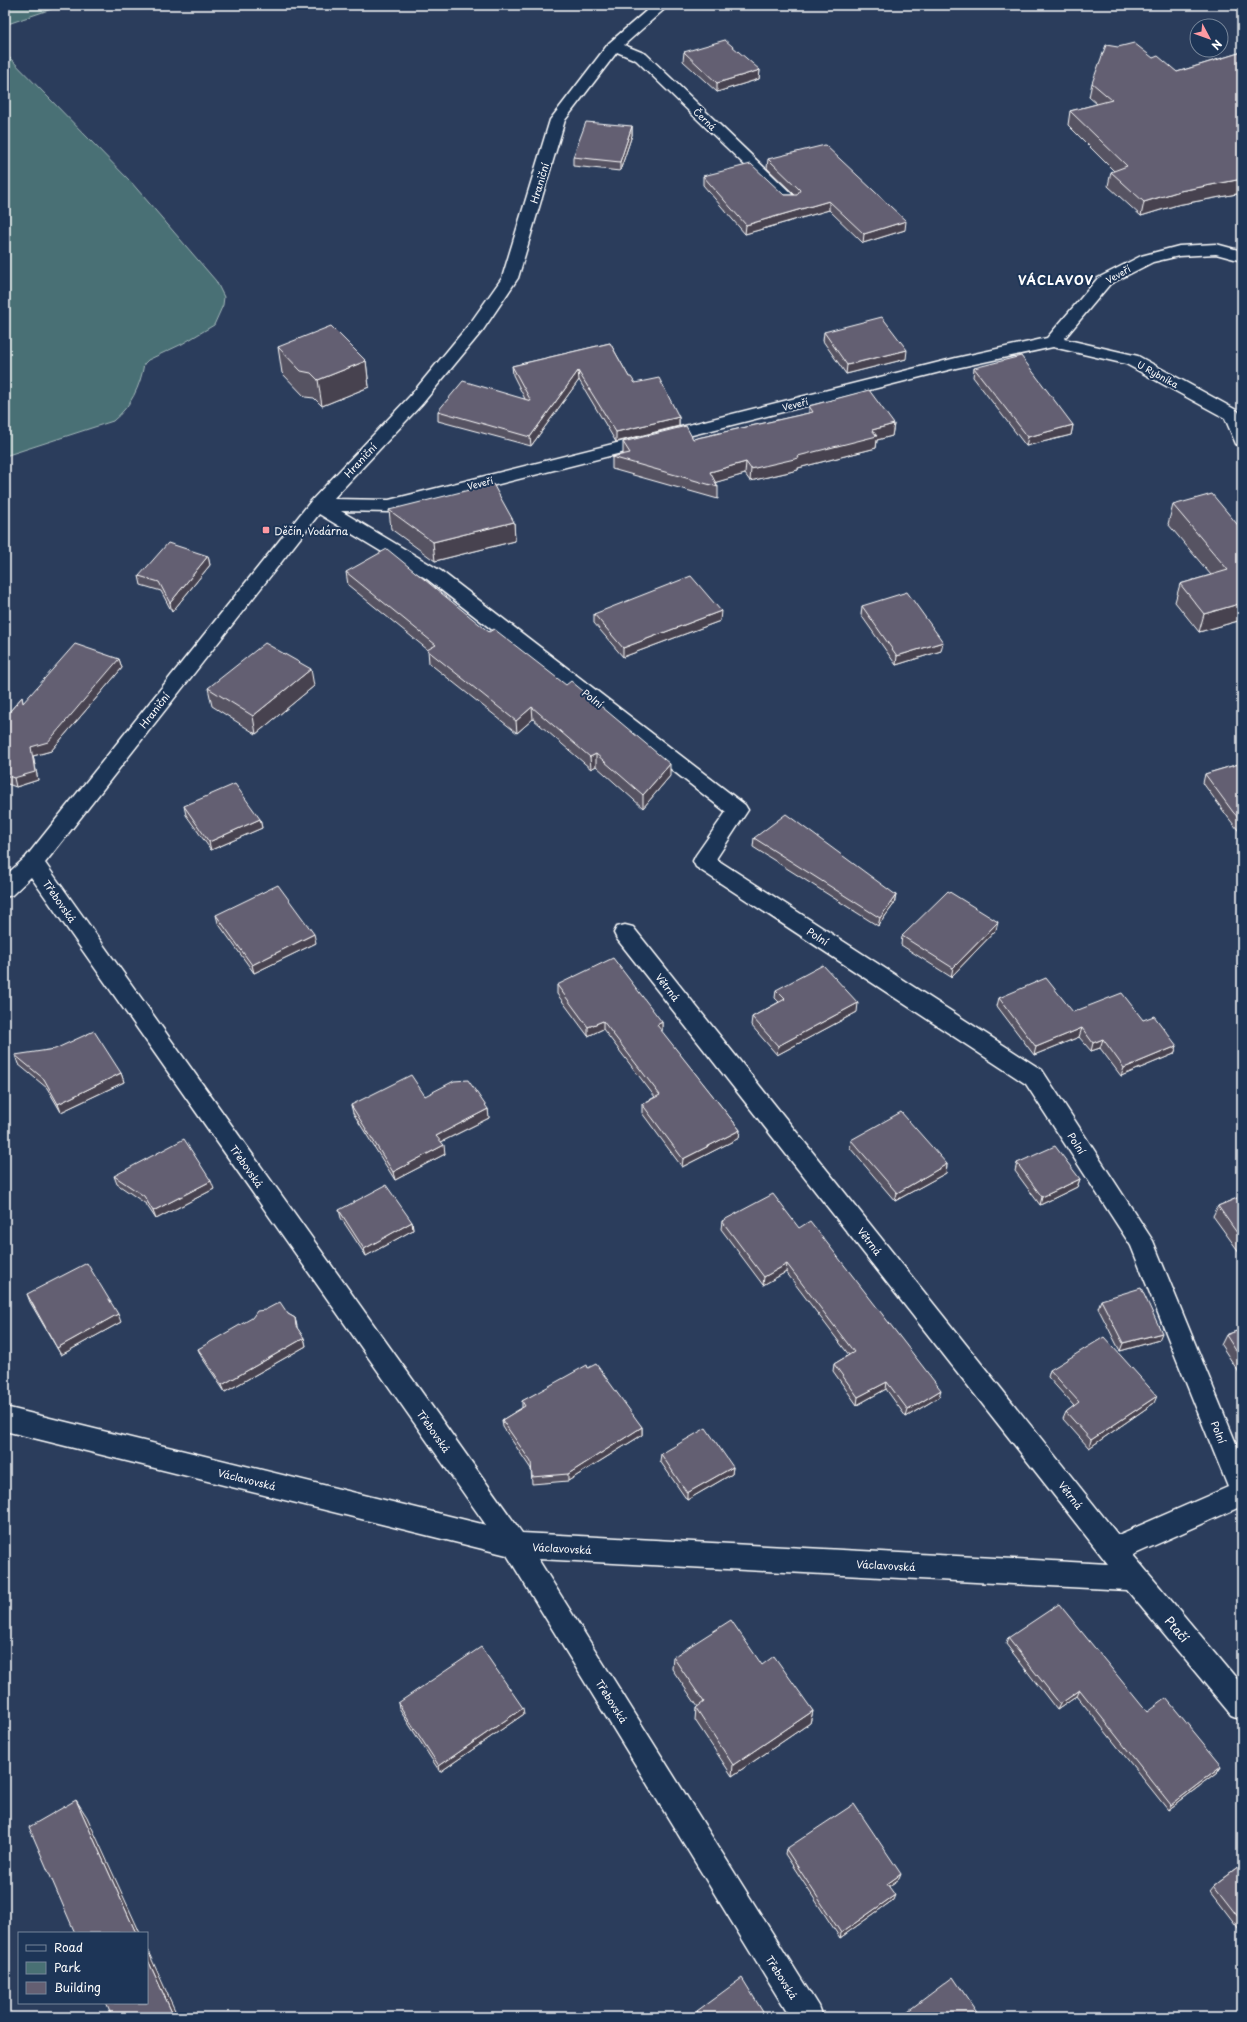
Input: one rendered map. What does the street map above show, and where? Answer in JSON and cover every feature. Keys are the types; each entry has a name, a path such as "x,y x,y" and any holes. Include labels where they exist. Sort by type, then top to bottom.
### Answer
{"street":[{"name":"Hraniční","path":"5,889 33,863 317,505 416,400 477,326 510,278 558,120 614,46 662,5"},
{"name":"Černá","path":"614,46 641,57 790,200"},
{"name":"Veveří","path":"317,505 389,506 956,363 1053,342 1104,281 1147,259 1179,251 1216,249 1242,256"},
{"name":"U Rybníka","path":"1053,342 1132,360 1237,417 1242,440"},
{"name":"Polní","path":"317,505 434,575 738,810 703,861 1034,1077 1141,1241 1242,1489"},
{"name":"Třebovská","path":"33,863 515,1545 806,2017"},
{"name":"Větrná","path":"625,932 1114,1550"},
{"name":"Václavovská","path":"5,1418 515,1545 1134,1578"},
{"path":"1114,1550 1242,1493"},
{"name":"Ptačí","path":"1114,1550 1134,1578 1242,1706"}],"green space":[{"path":"5,5 63,5 5,25"},
{"path":"5,53 131,182 216,281 224,297 223,305 214,325 182,344 148,360 144,364 134,396 125,409 113,421 5,456"}],"building":[{"path":"725,40 760,70 717,83 684,52"},
{"path":"1134,43 1153,58 1158,56 1177,72 1222,58 1229,58 1229,56 1242,52 1242,101 1238,102 1242,109 1242,179 1180,191 1144,202 1111,172 1127,166 1070,111 1112,100 1092,83 1106,45 1118,47"},
{"path":"586,122 632,126 620,162 573,157"},
{"path":"825,145 906,221 864,234 829,201 746,225 703,176 751,164 784,195 797,195 800,190 768,159"},
{"path":"882,317 907,350 847,365 824,332"},
{"path":"331,326 366,361 318,380 311,373 301,371 278,347"},
{"path":"610,343 629,377 631,377 635,383 659,378 679,417 616,432 578,371 530,437 438,411 463,381 531,401 512,366"},
{"path":"1021,356 1073,425 1028,437 974,368"},
{"path":"869,390 894,424 872,430 877,436 798,456 799,458 751,469 746,462 710,472 718,487 612,457 630,453 623,442 686,426 693,439 813,412 809,406"},
{"path":"493,484 514,522 433,542 389,510"},
{"path":"1212,494 1242,530 1242,603 1204,614 1180,584 1228,570 1173,505"},
{"path":"168,543 208,556 170,603 159,582 139,576"},
{"path":"387,549 489,632 494,629 566,685 571,681 670,764 643,795 596,754 590,757 532,707 516,721 427,650 436,645 346,572"},
{"path":"691,576 721,611 623,648 594,614"},
{"path":"907,592 943,642 897,656 862,606"},
{"path":"265,643 311,669 253,716 208,688"},
{"path":"75,644 119,659 48,742 31,747 35,772 14,778 5,775 5,717 22,697 23,703"},
{"path":"1242,763 1242,822 1205,774"},
{"path":"235,784 260,819 209,842 184,806"},
{"path":"786,814 896,895 880,918 754,838"},
{"path":"278,885 314,934 252,965 216,915"},
{"path":"948,891 998,922 953,968 902,936"},
{"path":"613,958 662,1022 657,1025 740,1130 683,1159 642,1104 660,1095 603,1021 588,1027 557,985"},
{"path":"823,965 858,1003 778,1046 752,1017 785,999 776,990"},
{"path":"1046,978 1073,1012 1122,993 1143,1020 1154,1016 1177,1046 1124,1068 1103,1039 1093,1043 1082,1028 1036,1047 999,998"},
{"path":"94,1031 121,1073 58,1104 44,1079 15,1055 55,1049"},
{"path":"411,1075 425,1096 454,1081 468,1080 488,1109 436,1136 444,1145 393,1172 351,1105"},
{"path":"901,1112 947,1164 897,1193 851,1140"},
{"path":"184,1139 211,1181 153,1211 144,1196 114,1176"},
{"path":"1055,1146 1080,1179 1042,1197 1017,1163"},
{"path":"386,1185 412,1222 364,1249 339,1210"},
{"path":"773,1194 799,1228 810,1221 941,1390 908,1410 887,1382 858,1397 834,1364 854,1352 787,1264 764,1277 722,1221"},
{"path":"1242,1196 1242,1240 1218,1206"},
{"path":"87,1263 118,1314 57,1348 27,1294"},
{"path":"1141,1288 1162,1333 1123,1343 1101,1300"},
{"path":"280,1302 288,1314 295,1318 296,1326 304,1338 222,1385 198,1349 252,1318 257,1311 265,1310"},
{"path":"1242,1329 1242,1360 1226,1335"},
{"path":"1104,1337 1157,1396 1091,1440 1066,1412 1079,1402 1050,1370"},
{"path":"596,1364 642,1427 568,1474 532,1477 531,1462 502,1420 525,1406 522,1401 587,1365 588,1368"},
{"path":"706,1428 733,1467 687,1493 661,1454"},
{"path":"1059,1604 1147,1712 1166,1698 1222,1766 1171,1805 1080,1690 1060,1704 1008,1638"},
{"path":"731,1620 762,1665 774,1656 813,1711 733,1765 696,1708 704,1702 673,1657"},
{"path":"481,1647 523,1708 439,1766 398,1703"},
{"path":"76,1800 136,1932 75,1932 29,1827"},
{"path":"854,1804 901,1874 887,1884 895,1895 841,1933 786,1849"},
{"path":"1242,1865 1242,1922 1214,1886"},
{"path":"148,1960 174,2017 112,2017 106,2004 148,2004"},
{"path":"953,1977 980,2017 900,2017"},
{"path":"742,1978 766,2017 701,2017 697,2011"}],"place":[{"name":"Děčín, Vodárna","path":"266,530"}],"district":[{"name":"VÁCLAVOV","path":"1056,280"}]}
